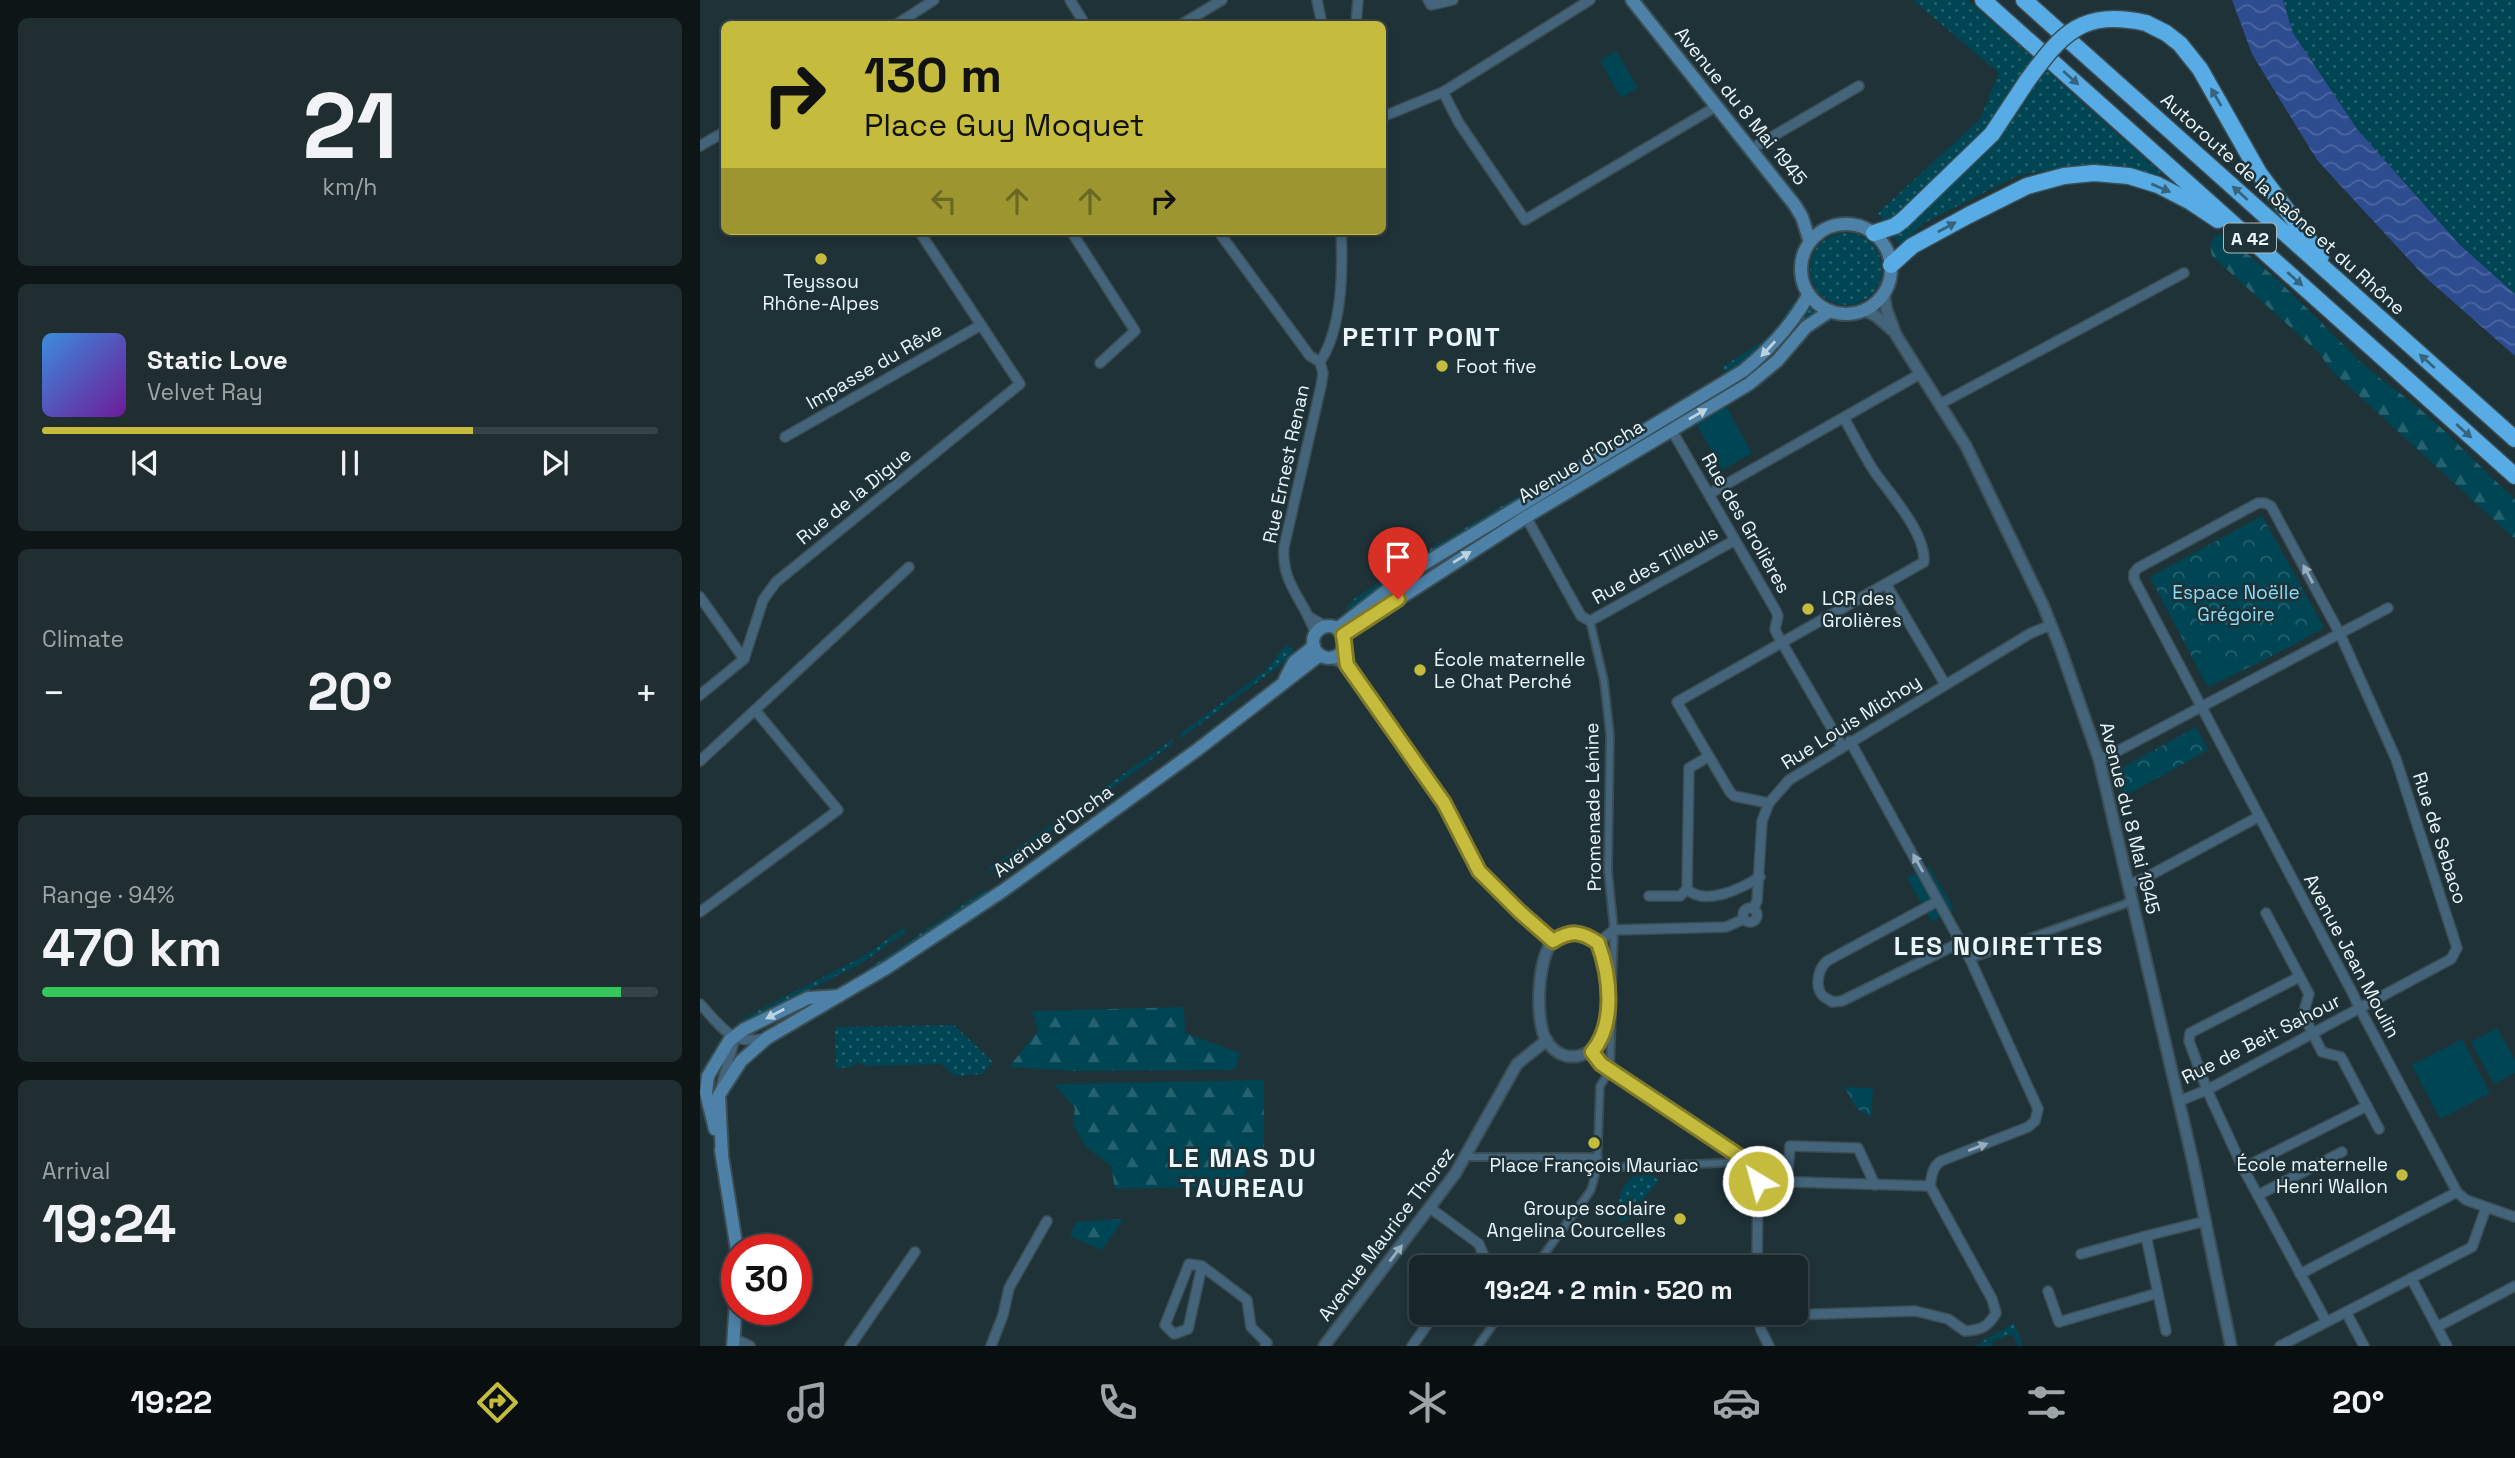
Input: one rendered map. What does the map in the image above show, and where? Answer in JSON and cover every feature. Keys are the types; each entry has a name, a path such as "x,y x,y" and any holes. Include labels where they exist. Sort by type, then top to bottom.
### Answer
{"highway":[{"name":"A 42","path":"1983,0 2515,476"},
{"name":"Autoroute de la Saône et du Rhône","path":"2024,0 2515,439"},
{"path":"1874,233 1895,226 1903,220 1992,134 2053,45 2071,31 2094,21 2124,19 2146,23 2180,44 2200,69 2259,173 2333,276"},
{"path":"1891,265 1912,246 2015,192 2046,179 2074,175 2094,173 2129,177 2158,185 2191,202 2213,218 2239,228"}],"main road":[{"name":"Avenue du 8 Mai 1945","path":"1632,0 1794,204 1802,217 1810,242"},
{"name":"Avenue du 8 Mai 1945","path":"1794,204 1816,220 1832,226"},
{"path":"1854,225 1874,233 1884,244 1891,265 1890,279 1875,304 1864,310 1843,314 1830,311 1815,301 1803,283 1801,265 1810,242 1832,226 1854,225"},
{"name":"Avenue d'Orcha","path":"1326,640 1409,573 1744,371 1767,351 1794,318 1809,294"},
{"name":"Avenue d'Orcha","path":"713,1094 741,1061 767,1038 888,967 1004,890 1197,750 1282,685 1294,662 1525,517 1749,384 1777,361 1806,327 1830,311"},
{"path":"1326,640 1345,642 1343,649"},
{"name":"Avenue d'Orcha","path":"713,1094 708,1076 719,1054 733,1038 807,998 839,996"},
{"path":"713,1094 734,1234"}],"street":[{"path":"902,21 934,0"},
{"path":"1070,0 1083,21"},
{"path":"1187,21 1222,0"},
{"path":"1317,0 1321,21"},
{"path":"1356,21 1358,0"},
{"path":"1428,0 1431,5 1453,0"},
{"path":"1386,115 1443,92 1590,0"},
{"path":"1751,149 1859,86"},
{"path":"1443,92 1459,123 1525,220 1717,106"},
{"path":"700,146 721,134"},
{"path":"922,235 981,325"},
{"path":"1074,235 1135,331 1100,363"},
{"path":"1221,235 1310,356 1320,362"},
{"name":"Rue Ernest Renan","path":"1341,235 1342,262 1331,340 1320,362 1323,373 1321,386 1283,561 1290,585 1326,640 1347,665 1444,803 1479,871 1553,941"},
{"path":"1940,404 2184,273"},
{"name":"Avenue du 8 Mai 1945","path":"1884,292 1886,308 1896,335"},
{"name":"Avenue du 8 Mai 1945","path":"1864,310 1885,323 1896,335 1966,446 2000,512 2051,625 2099,759 2206,1221 2231,1346"},
{"name":"Rue de la Digue","path":"744,659 763,600 776,582 1020,384 981,325"},
{"name":"Impasse du Rêve","path":"785,438 981,325"},
{"path":"1709,494 1920,374"},
{"path":"1598,943 1614,930 1726,926 1744,919 1751,922 1756,918 1753,909 1757,901 1760,877 1762,821 1769,803 1734,796 1677,702 1924,562 1924,555 1905,512 1876,473 1844,418"},
{"name":"Rue des Grolières","path":"1671,429 1778,616 1775,629 1782,644 1846,743 1961,942 2038,1109 2038,1115 2028,1127 1935,1165 1930,1186"},
{"path":"2200,707 2134,579 2134,573 2137,568 2258,503 2271,506 2340,634"},
{"name":"Rue des Tilleuls","path":"1525,517 1581,616 1590,621 1735,540"},
{"path":"700,761 909,567"},
{"path":"1886,584 1945,684"},
{"path":"700,597 744,659 700,695"},
{"path":"2099,759 2388,608"},
{"name":"Promenade Lénine","path":"1544,1255 1591,1190 1598,1157 1600,1086 1610,1071 1614,930 1608,871 1609,735 1604,681 1590,621"},
{"name":"Rue Louis Michoy","path":"1769,803 1790,780 1846,743 2031,633 2051,625"},
{"name":"Rue de Sebaco","path":"2340,634 2396,759 2457,948 2451,959 2359,1007"},
{"name":"Rue Ernest Renan","path":"1343,649 1347,665"},
{"name":"Avenue Jean Moulin","path":"2200,707 2457,1192"},
{"path":"700,912 838,810 755,710"},
{"path":"1648,896 1680,896 1687,889 1689,768 1708,757"},
{"path":"2129,884 2258,817"},
{"path":"1687,889 1696,895 1718,895 1742,888 1760,877"},
{"path":"1970,959 2125,904 2132,898"},
{"path":"1938,901 1821,966 1818,984 1821,994 1832,1002 1842,1001 1961,942"},
{"path":"2266,913 2309,994 2303,1014 2312,1034 2322,1052 2341,1057 2379,1129"},
{"path":"1577,932 1598,943 1604,960 1608,1003 1599,1043 1592,1052 1582,1056 1568,1056 1558,1052 1546,1040 1542,1028 1540,998 1545,955 1553,941 1566,933 1577,932"},
{"path":"2299,976 2190,1032 2189,1041 2207,1090 2243,1168 2326,1321"},
{"path":"700,1004 733,1038 747,1041 767,1038"},
{"name":"Rue de Beit Sahour","path":"2179,1101 2207,1090 2359,1007"},
{"name":"Avenue Maurice Thorez","path":"1324,1346 1466,1157 1517,1064 1546,1040"},
{"path":"1592,1052 1610,1071 1748,1162 1758,1181 1758,1255"},
{"path":"2243,1168 2367,1106"},
{"path":"1787,1183 1790,1146 1858,1148 1875,1185"},
{"path":"2258,1195 2342,1152"},
{"path":"1466,1157 1598,1157"},
{"path":"1597,1168 1748,1162"},
{"path":"1758,1181 1930,1186 1992,1299 1996,1313 1990,1323 1981,1330 1965,1331 1948,1319 1915,1311 1808,1313"},
{"path":"2300,1274 2457,1192 2466,1200 2515,1217"},
{"path":"1430,1208 1479,1244 1482,1255"},
{"path":"2284,1345 2472,1247 2486,1208"},
{"path":"991,1346 1003,1315 1009,1287 1047,1221"},
{"path":"2081,1254 2206,1221"},
{"path":"2146,1236 2166,1331"},
{"path":"850,1346 915,1252"},
{"path":"1202,1266 1188,1329 1174,1334 1165,1325 1189,1264 1202,1266 1247,1300 1251,1327 1267,1343 1265,1346"},
{"path":"2411,1278 2447,1346"},
{"path":"2437,1327 2515,1286"},
{"path":"2048,1291 2059,1322 2158,1293"},
{"path":"2346,1312 2364,1346"},
{"path":"1412,1346 1427,1325"},
{"path":"1478,1346 1493,1325"},
{"path":"1761,1325 1769,1346"},
{"path":"734,1342 750,1346"}],"green space":[{"path":"1913,0 1968,0 2161,173 2156,178 2094,167 2071,167 2019,175 1924,223 1900,246 1878,213 1980,119 1999,73"},
{"path":"2283,0 2515,0 2515,294 2459,244 2357,129 2293,33"},
{"path":"1616,51 1638,88 1621,98 1600,61"},
{"path":"1846,233 1866,239 1876,249 1882,269 1876,289 1866,299 1846,305 1826,299 1816,289 1810,269 1816,249 1826,239"},
{"path":"2216,234 2246,252 2363,364 2424,412 2515,499 2515,539 2212,256 2210,245"},
{"path":"1792,304 1797,305 1774,338 1733,372 1723,370 1722,367 1762,342 1776,329"},
{"path":"1810,304 1818,313 1756,373 1639,444 1637,441 1763,362 1798,323"},
{"path":"1726,406 1752,453 1722,470 1696,423"},
{"path":"1623,433 1626,435 1349,614 1346,609 1354,599 1420,555"},
{"path":"1621,451 1623,454 1447,560 1358,623 1398,585"},
{"name":"Espace Noëlle Grégoire","path":"2262,516 2324,628 2208,687 2150,577"},
{"path":"1286,645 1295,651 1290,658 1180,739 1181,733 1265,671"},
{"path":"2211,647 2227,678 2208,687 2193,658"},
{"path":"2196,727 2208,750 2121,798 2116,771"},
{"path":"1173,739 1172,744 1151,760 998,869 986,871"},
{"path":"1929,866 1954,909 1932,922 1907,878"},
{"path":"986,889 987,892 968,906 847,987 846,984"},
{"path":"904,928 906,932 860,964 751,1019 738,1021 862,957"},
{"path":"1184,1007 1185,1033 1240,1053 1235,1070 1076,1071 1009,1067 1038,1031 1032,1011"},
{"path":"954,1025 993,1062 982,1074 954,1076 941,1064 864,1066 858,1062 852,1067 836,1068 835,1027"},
{"path":"2497,1028 2515,1060 2515,1073 2494,1084 2471,1042"},
{"path":"2462,1039 2490,1093 2440,1119 2412,1065"},
{"path":"1264,1080 1264,1153 1252,1163 1236,1186 1115,1189 1111,1166 1086,1147 1073,1124 1075,1108 1054,1084"},
{"path":"1844,1087 1873,1088 1871,1117 1856,1108"},
{"path":"1638,1175 1650,1175 1659,1180 1642,1201 1630,1203 1630,1219 1619,1222 1622,1189"},
{"path":"1124,1219 1102,1250 1070,1236 1076,1222"},
{"path":"2014,1323 2023,1346 2018,1346 2013,1334 1992,1341 1993,1346 1975,1346"}],"water":[{"path":"2232,0 2283,0 2293,33 2357,129 2459,244 2515,294 2515,356 2425,277 2317,160 2252,54"}],"place":[{"name":"Teyssou Rhône-Alpes","path":"821,259"},
{"name":"Foot five","path":"1442,366"},
{"name":"LCR des Grolières","path":"1808,609"},
{"name":"École maternelle Le Chat Perché","path":"1420,670"},
{"name":"Place François Mauriac","path":"1594,1143"},
{"name":"École maternelle Henri Wallon","path":"2402,1175"},
{"name":"Groupe scolaire Angelina Courcelles","path":"1680,1219"}],"district":[{"name":"PETIT PONT","path":"1422,337"},
{"name":"LES NOIRETTES","path":"1999,946"},
{"name":"LE MAS DU TAUREAU","path":"1243,1173"}],"route":[{"path":"1398,599 1343,635 1347,665 1444,803 1479,871 1553,941 1566,933 1577,932 1598,943 1604,960 1608,1003 1599,1043 1592,1052 1601,1064 1748,1162 1758,1181"}]}
